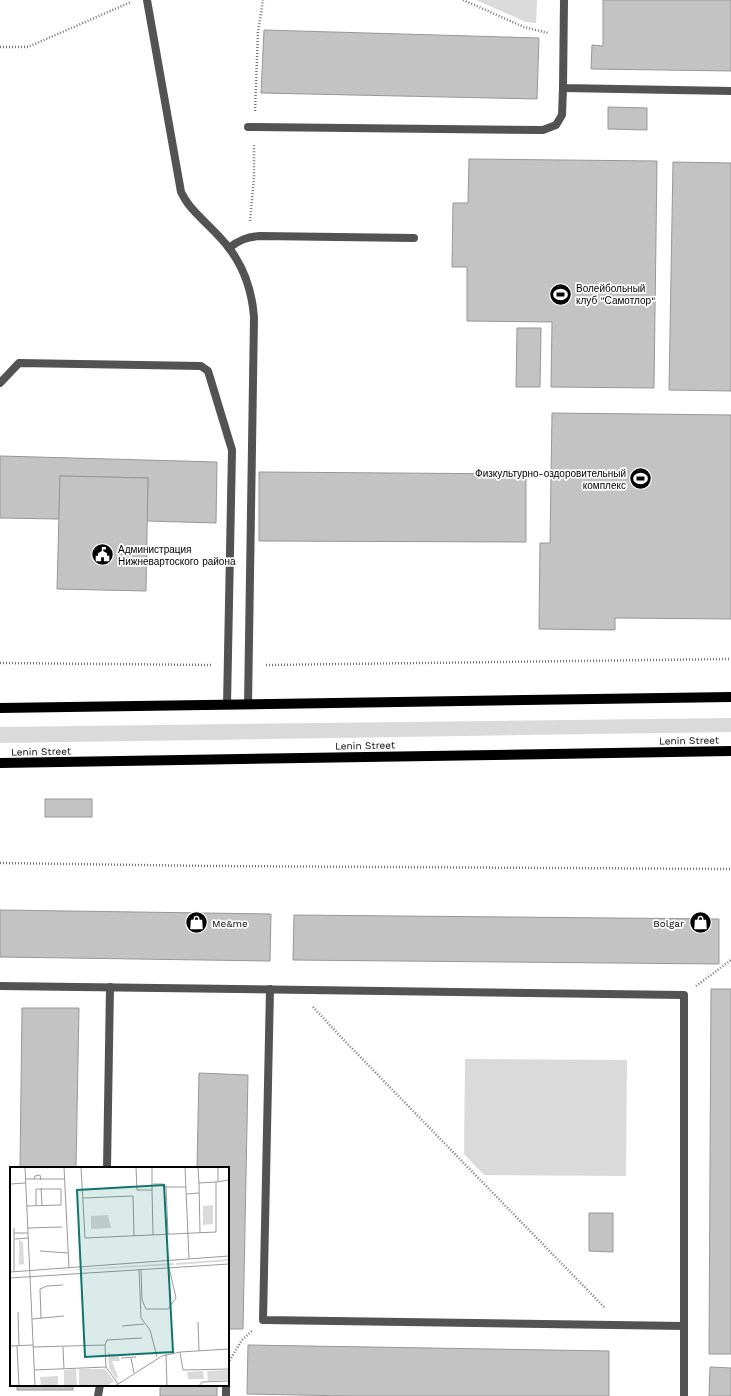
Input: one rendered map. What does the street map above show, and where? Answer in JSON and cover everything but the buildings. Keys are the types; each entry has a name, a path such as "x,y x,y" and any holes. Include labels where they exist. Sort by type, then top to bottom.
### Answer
{"main road":[{"path":"0,708 731,697"},
{"name":"Lenin Street","path":"0,763 731,751"}],"lane":[{"path":"147,0 181,192 188,205 229,248 247,281 252,298 254,317 248,704"},
{"path":"251,127 543,130 556,125 562,115 564,0"},
{"path":"563,88 731,90"},
{"path":"229,248 239,240 249,236 414,238"},
{"path":"0,383 19,363 201,366 208,371 232,450 227,705"},
{"path":"0,986 684,995 684,1396"},
{"path":"107,1167 110,987"},
{"path":"270,989 264,1320 684,1326"},
{"path":"98,1396 100,1386"}],"path":[{"path":"0,47 28,47 136,0"},
{"path":"249,236 254,178 251,127 258,32 263,0"},
{"path":"463,0 524,27 564,37"},
{"path":"249,665 731,659"},
{"path":"0,663 228,665"},
{"path":"0,863 210,866 731,868"},
{"path":"684,995 731,960"},
{"path":"297,990 622,1326"},
{"path":"229,1360 242,1340 264,1320"}],"shaded area":[{"path":"476,0 537,0 536,23 526,22"},
{"path":"731,718 731,732 0,743 0,727"},
{"path":"465,1059 627,1060 626,1176 484,1175 464,1154"}],"place":[{"name":"Волейбольный клуб \"Самотлор\"","path":"561,294"},
{"name":"Физкультурно-оздоровительный комплекс","path":"641,479"},
{"name":"Администрация Нижневартоского района","path":"102,555"},
{"name":"Me&me","path":"197,923"},
{"name":"Bolgar","path":"700,923"}]}
